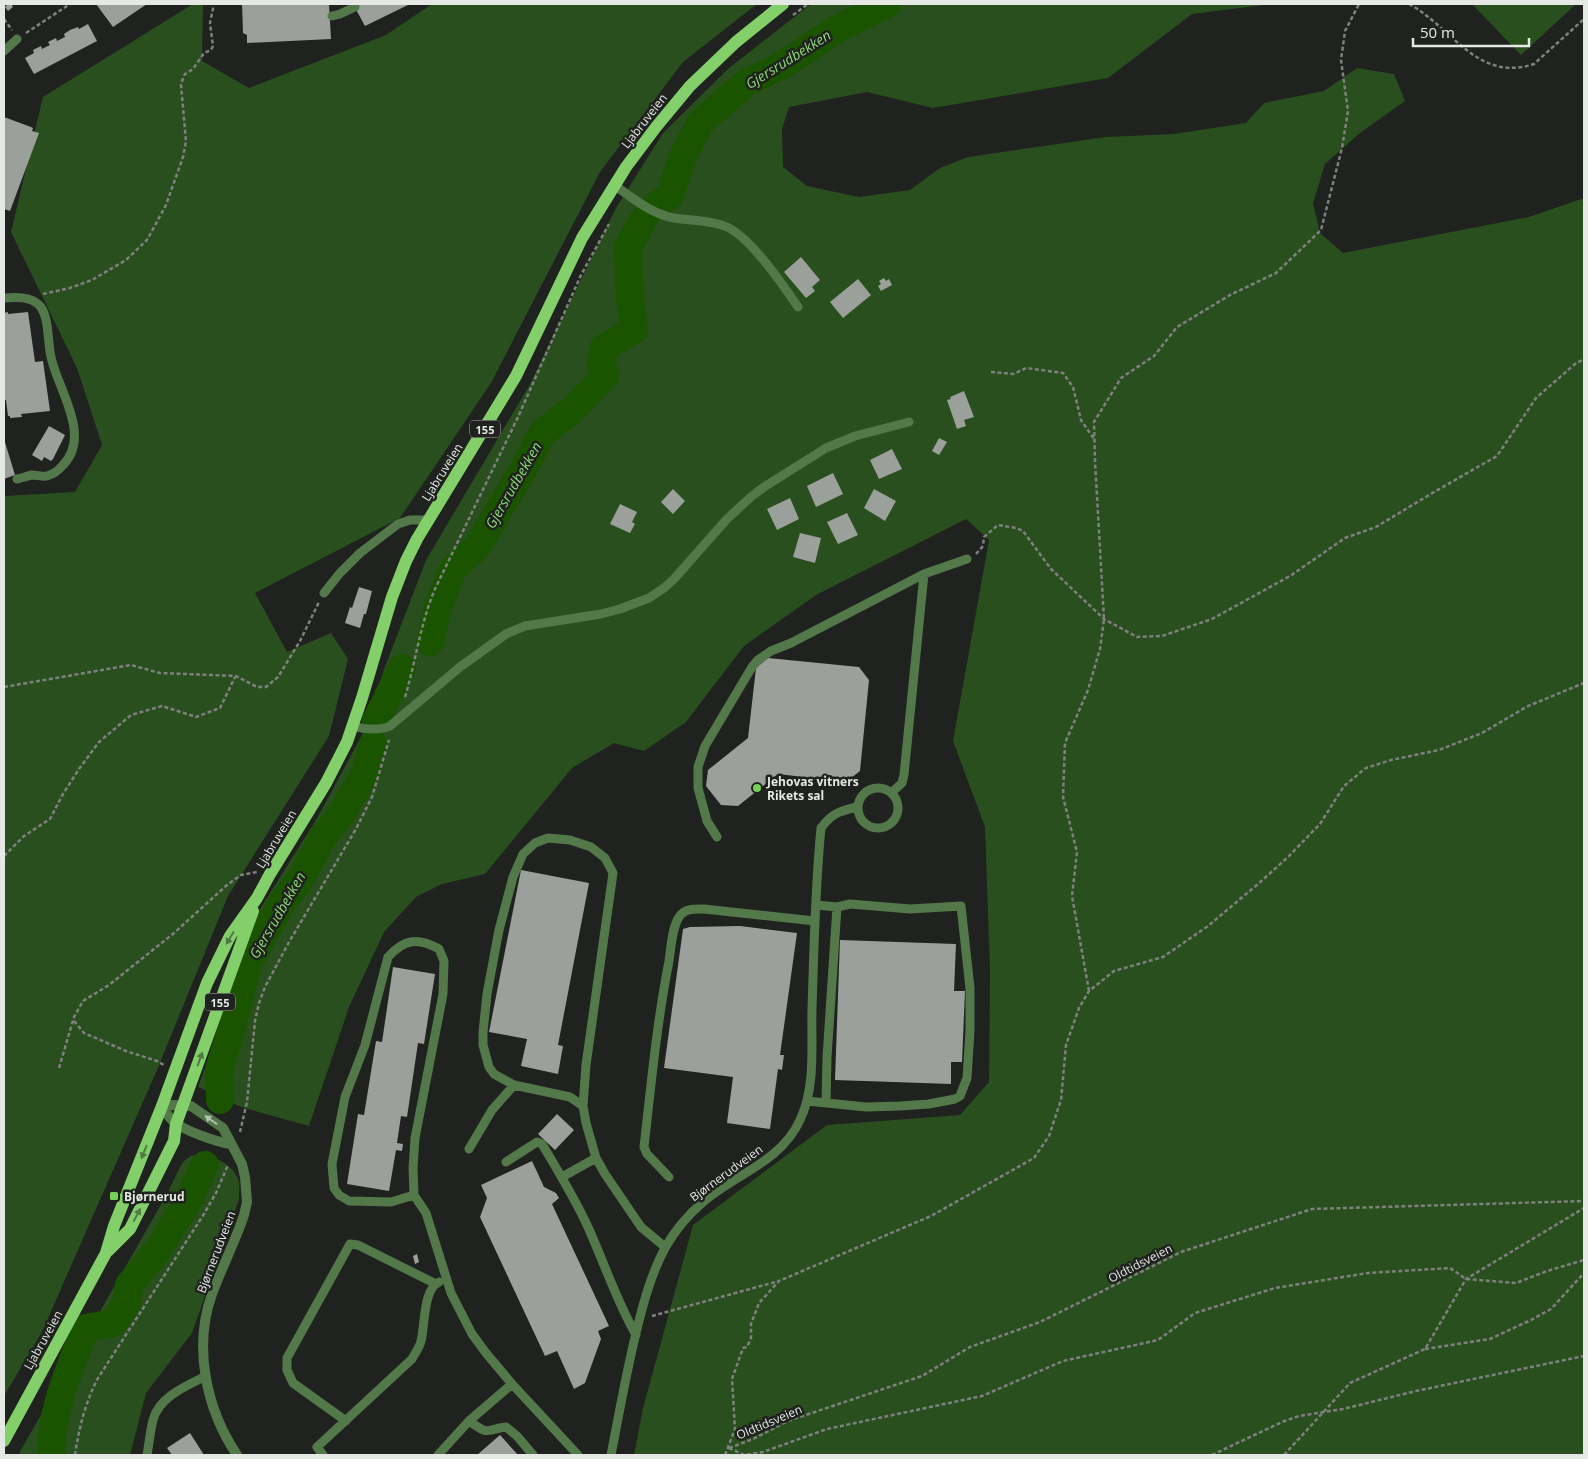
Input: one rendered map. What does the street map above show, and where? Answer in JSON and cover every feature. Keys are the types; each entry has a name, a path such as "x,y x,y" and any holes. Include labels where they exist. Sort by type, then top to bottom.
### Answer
{"main road":[{"name":"Ljabruveien","path":"4,1440 106,1252 114,1226 218,958 230,936 257,898 340,755 364,691 392,597 406,561 428,520 516,376 582,238 614,185 656,127 690,86 736,42 783,4"},
{"name":"Ljabruveien","path":"106,1252 130,1228 174,1141 176,1124 257,898"}],"street":[{"name":"Bjørnerudveien","path":"162,1106 190,1106 223,1128 242,1164 247,1190 247,1202 240,1226 212,1295 204,1339 206,1376 210,1400 223,1432 237,1455"},
{"path":"162,1106 176,1124 220,1143 230,1144"}],"lane":[{"path":"332,16 355,7"},
{"path":"4,51 17,38"},
{"path":"614,185 643,206 661,214 674,218 706,221 734,231 760,257 798,307"},
{"path":"4,298 24,298 38,304 45,317 51,358 72,417 74,437 72,452 66,463 58,471 47,476 33,475 17,479"},
{"path":"352,726 383,729 396,722 411,707 472,658 499,638 519,628 548,621 607,612 649,598 674,579 727,519 764,487 826,448 855,436 909,422"},
{"path":"324,592 360,553 398,524 410,520 428,520"},
{"path":"716,837 707,822 703,810 698,788 698,767 704,746 758,660 771,651 791,643 924,574 967,559"},
{"path":"891,793 902,783 904,775 924,574"},
{"path":"882,788 891,793 898,804 897,814 892,823 883,828 873,828 864,823 859,815 858,807 863,794 872,789 882,788"},
{"name":"Bjørnerudveien","path":"611,1455 639,1321 654,1272 665,1247 684,1221 704,1201 762,1164 782,1147 799,1123 805,1108 811,1061 815,922 821,828 828,818 841,810 858,807"},
{"path":"583,1106 570,1097 514,1085 494,1074 489,1067 483,1045 487,994 499,930 513,877 524,854 535,843 548,838 570,840 591,847 606,858 613,873 586,1065 583,1106 596,1158 641,1227 665,1247"},
{"path":"807,1101 866,1106 900,1106 929,1104 955,1099 962,1092 967,1078 969,1063 970,988 961,906 910,909 850,904 837,907 816,905"},
{"path":"826,1103 837,907"},
{"path":"669,1177 647,1154 644,1147 657,1033 675,926 678,918 686,910 704,909 815,922"},
{"path":"414,1195 391,1202 349,1201 339,1196 334,1188 332,1164 345,1097 365,1045 388,957 396,948 407,942 420,941 429,943 439,949 444,961 444,970 443,994 415,1138 414,1195 426,1214 446,1280 472,1334 512,1384 578,1455"},
{"path":"469,1149 492,1110 514,1085"},
{"path":"506,1162 537,1142 542,1144 587,1225 622,1310 636,1335"},
{"path":"562,1177 596,1158"},
{"path":"346,1421 293,1383 287,1370 287,1358 350,1244 358,1245 436,1284"},
{"path":"323,1455 317,1447 412,1359 421,1343 427,1298 436,1284 446,1280"},
{"path":"147,1455 153,1419 159,1408 171,1396 206,1376"},
{"path":"438,1455 469,1421 512,1384"},
{"path":"469,1421 488,1432 506,1427 534,1455"}],"path":[{"path":"17,38 37,27 70,4"},
{"path":"24,298 70,288 92,280 126,260 147,240 166,205 183,157 186,141 181,85 185,74 213,46 210,23 214,4"},
{"path":"790,17 808,4"},
{"path":"1088,991 1072,896 1077,852 1063,796 1065,744 1088,690 1100,649 1104,619 1094,422 1121,378 1154,356 1177,327 1230,295 1276,273 1321,230 1342,148 1348,111 1342,60 1345,31 1359,4"},
{"path":"1409,4 1438,25 1459,45 1480,59 1497,67 1523,68 1534,64 1584,19"},
{"path":"404,699 411,677 422,622 435,589 518,417 581,275 612,219"},
{"path":"967,559 977,554 983,546 984,537 998,525 1016,528 1023,531 1051,568 1104,619 1137,637 1162,636 1212,619 1290,576 1345,538 1376,528 1497,456 1536,398 1575,364 1584,359"},
{"path":"990,372 1014,374 1026,368 1063,373 1073,387 1081,420 1095,441"},
{"path":"4,687 131,666 160,673 236,676 257,687 266,687 278,677 300,641 324,592"},
{"path":"4,856 24,836 50,819 79,769 100,742 131,715 162,706 196,717 220,708 236,676"},
{"path":"639,1321 663,1312 780,1281 931,1216 1034,1158 1049,1136 1061,1100 1066,1045 1079,1008 1088,991 1114,971 1163,957 1208,926 1287,858 1320,824 1344,786 1366,768 1391,760 1439,750 1482,734 1528,706 1584,682"},
{"path":"240,1132 247,1102 255,1021 265,987 289,942 356,829 372,797 396,722"},
{"path":"59,1068 73,1021 83,1001 167,939 227,885 241,875 261,871 270,874"},
{"path":"73,1021 84,1032 126,1051 157,1061 174,1072"},
{"path":"75,1455 85,1407 98,1378 204,1214 216,1193 228,1164"},
{"name":"Oldtidsveien","path":"729,1448 788,1422 922,1376 970,1348 1040,1322 1181,1252 1312,1209 1584,1201"},
{"path":"1425,1349 1466,1279 1584,1208"},
{"path":"729,1448 744,1455 763,1452 827,1429 982,1396 1063,1360 1158,1340 1196,1313 1275,1288 1368,1273 1450,1268 1466,1279 1516,1283 1584,1260"},
{"path":"1284,1455 1350,1383 1425,1349 1490,1339 1531,1320 1551,1309 1584,1273"},
{"path":"725,1455 735,1429 732,1379 735,1368 743,1348 747,1347 751,1338 751,1324 759,1303 780,1281"},
{"path":"1212,1455 1299,1416 1322,1413 1416,1391 1584,1356"}],"green space":[{"path":"193,4 203,4 202,61 249,88 386,35 432,4 757,4 683,62 600,172 491,383 400,518 255,593 287,652 331,633 348,659 329,736 228,896 157,1070 42,1332 4,1396 4,496 75,492 102,445 77,368 11,232 43,97"},
{"path":"811,4 1272,4 1192,14 1108,78 933,108 867,92 789,107 782,129 783,167 807,186 859,197 910,190 940,168 968,157 1106,137 1174,134 1246,123 1264,103 1324,91 1357,68 1394,74 1405,101 1360,133 1325,164 1313,203 1320,233 1343,253 1529,217 1584,198 1584,1455 634,1455 643,1408 693,1225 827,1125 960,1115 989,1082 990,971 985,827 953,741 989,540 966,519 816,595 744,646 686,722 644,751 614,743 572,768 485,874 442,884 416,897 384,932 349,1007 309,1126 241,1107 198,1087 231,998 260,909 316,820 361,737 385,667 426,560 529,386 616,208 663,133 729,68"},
{"path":"1472,4 1576,4 1521,55"},
{"path":"202,1155 218,1160 232,1169 239,1181 239,1199 192,1333 146,1393 130,1455 18,1455 167,1194 182,1163 190,1156"}],"building":[{"path":"11,4 13,7 8,11 5,7"},
{"path":"96,4 147,4 113,27"},
{"path":"242,4 329,4 331,39 247,43 247,35 243,33"},
{"path":"353,4 410,4 365,26"},
{"path":"88,24 97,41 34,74 25,58 34,53 33,50 41,46 42,49 50,45 48,42 56,38 57,41 65,37 64,34 70,30 78,27 79,29"},
{"path":"4,117 31,127 33,128 32,131 39,133 10,211 4,209"},
{"path":"801,257 820,280 812,287 815,291 806,298 784,272"},
{"path":"884,278 886,281 889,279 892,285 881,291 878,286 881,284 879,281"},
{"path":"858,279 871,295 843,318 830,302"},
{"path":"8,312 8,314 28,312 35,362 43,361 50,411 21,414 22,417 10,418 8,416 6,400 4,400 4,313"},
{"path":"964,391 974,417 964,420 966,426 957,429 947,400"},
{"path":"49,426 65,435 53,459 51,461 44,457 42,461 32,455"},
{"path":"939,438 947,442 939,455 932,451"},
{"path":"4,439 15,475 4,479"},
{"path":"892,449 902,469 879,479 870,460"},
{"path":"833,473 843,494 816,507 807,486"},
{"path":"673,489 685,501 673,514 661,502"},
{"path":"874,489 896,501 885,521 864,508"},
{"path":"790,498 799,519 777,530 767,509"},
{"path":"620,504 637,512 632,522 635,524 630,533 610,524"},
{"path":"847,513 858,535 838,544 827,522"},
{"path":"800,533 821,538 815,563 793,557"},
{"path":"359,587 372,591 360,628 345,623"},
{"path":"768,658 859,667 869,680 860,771 846,782 778,774 738,806 721,805 706,786 708,770 748,738 756,668"},
{"path":"521,870 589,883 558,1045 563,1046 558,1074 521,1066 527,1039 489,1032"},
{"path":"740,926 797,933 780,1055 784,1055 782,1070 778,1069 770,1129 727,1123 733,1077 664,1068 683,929 690,927"},
{"path":"840,940 956,944 954,991 965,991 962,1062 951,1062 951,1084 835,1080"},
{"path":"393,967 435,974 424,1044 418,1043 407,1117 401,1116 397,1143 403,1144 402,1151 396,1150 389,1191 347,1184 358,1114 364,1115 376,1041 382,1042"},
{"path":"557,1114 574,1130 555,1150 538,1134"},
{"path":"532,1161 544,1187 556,1193 559,1198 552,1204 609,1326 598,1331 601,1339 585,1383 574,1389 557,1351 545,1356 480,1217 487,1198 481,1185"},
{"path":"417,1254 419,1262 415,1264 413,1256"},
{"path":"190,1433 204,1455 172,1455 167,1448"},
{"path":"500,1435 518,1455 477,1455"}],"waterway":[{"name":"Gjersrudbekken","path":"656,206 670,195 683,157 700,123 746,83 783,65 837,29 887,4"},
{"name":"Gjersrudbekken","path":"430,642 438,607 453,569 477,547 527,463 542,433 570,412 606,375 601,365 603,348 634,330 630,299 628,247 647,214"},
{"name":"Gjersrudbekken","path":"376,721 402,668"},
{"name":"Gjersrudbekken","path":"220,1100 219,1069 248,964 282,903 301,878 323,837 342,813 365,773 373,744"},
{"name":"Gjersrudbekken","path":"52,1455 52,1439 57,1406 85,1328 113,1323 127,1303 129,1285 158,1250 188,1201 205,1165"}],"place":[{"name":"Jehovas vitners Rikets sal","path":"757,788"},
{"name":"Bjørnerud","path":"114,1196"}]}
